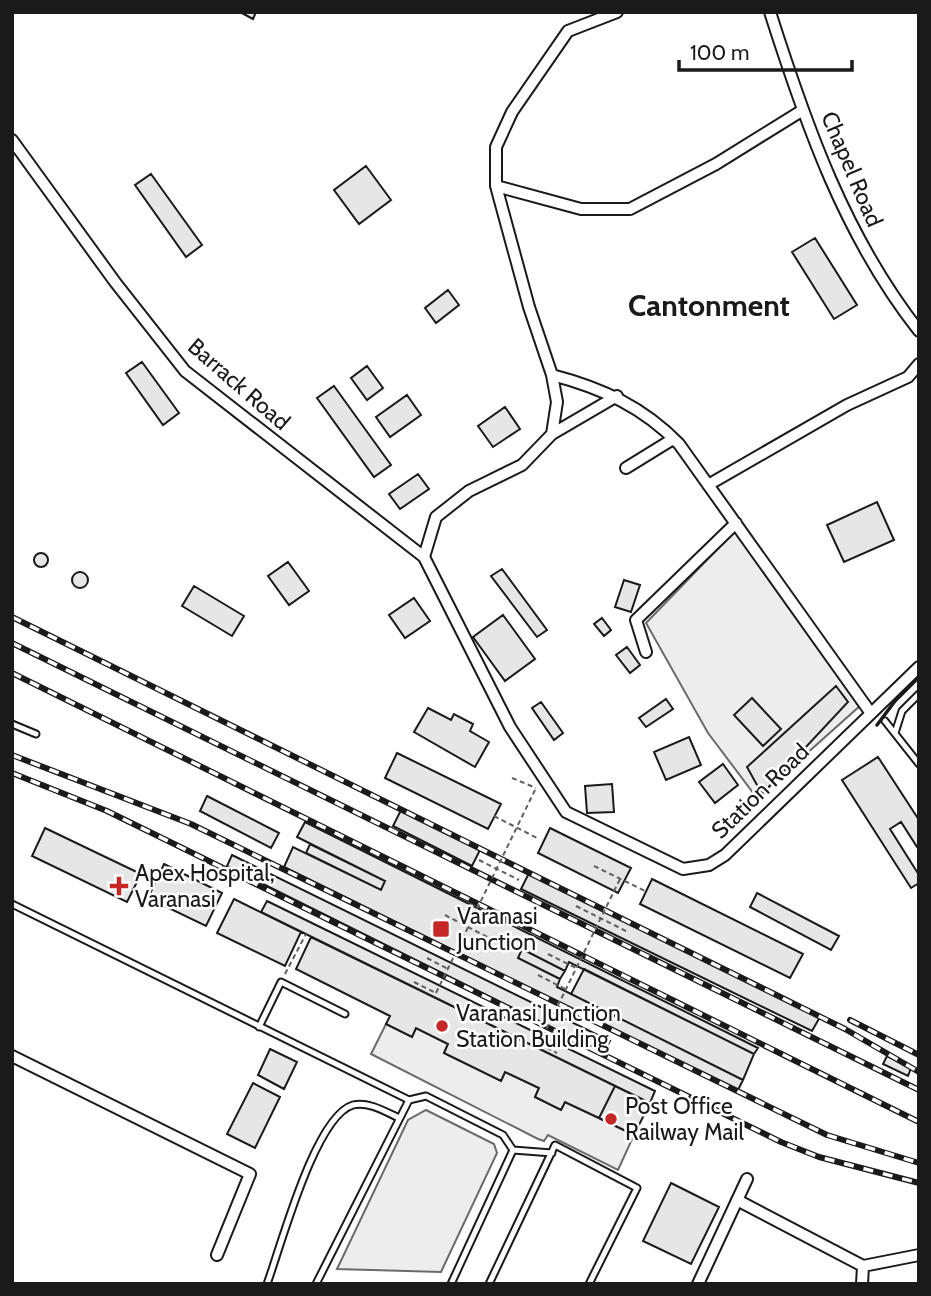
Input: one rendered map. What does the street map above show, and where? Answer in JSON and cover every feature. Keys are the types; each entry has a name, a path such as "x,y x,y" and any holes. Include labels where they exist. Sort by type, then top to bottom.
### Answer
{"street":[{"path":"552,434 557,402 552,374 529,307 496,186 496,147 512,113 568,31 617,12"},
{"name":"Chapel Road","path":"770,12 820,159 868,258 919,331"},
{"path":"496,186 581,209 630,209 716,164 803,110"},
{"name":"Barrack Road","path":"12,140 115,282 185,371 249,424 424,557"},
{"path":"708,485 847,405 908,377 919,364"},
{"path":"552,374 617,396 657,422 673,439 870,712"},
{"path":"424,557 436,517 469,491 522,466 552,434 617,396"},
{"path":"626,468 673,439"},
{"path":"646,652 636,620 736,523"},
{"name":"Station Road","path":"424,557 510,726 566,812 682,869 709,865 726,855 919,667"},
{"path":"12,1056 250,1174 218,1255"},
{"path":"698,1284 747,1179"},
{"path":"737,1200 863,1266 919,1255"},
{"path":"862,1284 863,1266"}],"lane":[{"path":"895,733 902,711 919,694"},
{"path":"885,720 919,764"},
{"path":"12,724 36,734"},
{"path":"13,905 409,1100 426,1096 503,1135 513,1150"},
{"path":"259,1027 281,982 345,1014"},
{"path":"316,1284 409,1100"},
{"path":"267,1284 312,1153 330,1124 342,1111 354,1104 372,1106 399,1118"},
{"path":"489,1284 555,1145 637,1188 589,1284"},
{"path":"513,1150 552,1153"},
{"path":"451,1284 513,1150"}],"path":[{"path":"414,982 436,993 517,828 536,788 512,778"},
{"path":"494,816 539,838"},
{"path":"479,859 519,880"},
{"path":"594,866 645,891"},
{"path":"557,1053 539,1044 620,879"},
{"path":"576,906 628,932"},
{"path":"445,915 489,938"},
{"path":"281,982 306,934"},
{"path":"548,954 576,968"},
{"path":"427,958 448,969"},
{"path":"538,975 565,989"}],"shaded area":[{"path":"735,531 862,704 757,798 708,733 646,623"},
{"path":"386,1024 412,1037 416,1028 448,1044 444,1053 501,1081 505,1072 539,1088 535,1097 561,1110 565,1102 634,1135 618,1170 548,1135 544,1141 538,1139 371,1054"},
{"path":"426,1110 494,1144 497,1153 441,1272 337,1269 408,1120"}],"building":[{"path":"240,12 256,12 253,19"},
{"path":"366,166 391,200 359,224 334,190"},
{"path":"151,174 202,245 186,257 135,185"},
{"path":"815,238 857,305 834,319 792,252"},
{"path":"448,290 459,305 436,323 425,308"},
{"path":"142,362 179,413 163,425 126,373"},
{"path":"367,366 383,388 367,400 351,378"},
{"path":"334,386 391,465 374,477 317,398"},
{"path":"407,395 421,415 390,437 376,417"},
{"path":"505,407 520,429 493,447 478,426"},
{"path":"418,474 429,489 400,509 389,494"},
{"path":"877,502 894,540 844,562 827,525"},
{"path":"38,553 44,553 48,560 44,567 38,567 34,563 34,557"},
{"path":"288,562 309,591 289,605 268,576"},
{"path":"502,569 547,630 537,637 491,576"},
{"path":"80,572 88,580 80,588 72,580"},
{"path":"624,580 640,585 631,612 615,607"},
{"path":"194,586 244,616 232,636 182,606"},
{"path":"414,598 430,621 405,638 389,615"},
{"path":"503,615 535,659 505,681 473,637"},
{"path":"602,618 611,630 604,636 594,624"},
{"path":"627,647 640,665 630,673 616,655"},
{"path":"836,686 848,702 762,794 747,767"},
{"path":"752,698 781,729 763,746 734,715"},
{"path":"666,699 673,709 646,727 639,718"},
{"path":"541,702 563,733 554,740 532,708"},
{"path":"428,708 451,720 454,714 473,724 470,731 489,742 475,767 414,732"},
{"path":"689,737 701,765 666,780 654,752"},
{"path":"397,753 501,804 488,829 385,778"},
{"path":"878,757 919,820 919,850 901,822 890,829 919,875 919,883 911,888 842,780"},
{"path":"723,764 738,785 715,803 699,782"},
{"path":"612,784 614,812 587,813 585,786"},
{"path":"207,796 279,833 271,848 200,811"},
{"path":"401,810 480,850 472,866 393,826"},
{"path":"305,822 758,1048 754,1054 569,962 565,971 522,949 518,958 560,979 557,987 743,1080 738,1090 284,867 293,847 381,890 385,881 297,837"},
{"path":"45,828 141,874 127,902 32,856"},
{"path":"550,828 631,868 618,893 538,853"},
{"path":"310,844 385,881 381,890 306,853"},
{"path":"232,855 610,1041 603,1053 227,866"},
{"path":"164,864 222,893 206,926 148,898"},
{"path":"529,873 820,1017 812,1031 521,889"},
{"path":"652,879 803,954 790,978 640,904"},
{"path":"757,893 839,936 831,950 750,907"},
{"path":"234,899 301,932 285,966 217,933"},
{"path":"267,901 655,1091 650,1103 261,912"},
{"name":"Varanasi Junction Station Building","path":"311,937 615,1086 599,1118 565,1102 561,1110 535,1097 539,1088 505,1072 501,1081 444,1053 448,1044 416,1028 412,1037 386,1024 390,1016 296,969"},
{"path":"522,949 565,971 560,979 518,958"},
{"path":"584,969 754,1054 743,1080 571,994"},
{"path":"270,1049 297,1062 284,1089 258,1075"},
{"path":"887,1056 911,1068 908,1076 883,1064"},
{"path":"253,1083 280,1097 255,1148 227,1134"},
{"path":"615,1086 650,1103 634,1135 599,1118"},
{"path":"671,1183 719,1207 691,1264 643,1241"}],"railway":[{"path":"12,617 845,1029 919,1072"},
{"path":"12,643 919,1090"},
{"path":"12,673 919,1122"},
{"path":"12,755 191,824 827,1135 919,1163"},
{"path":"12,773 107,811 781,1142 819,1157 919,1183"},
{"path":"850,1020 919,1055"}],"wall":[{"path":"877,725 895,701 919,677"}],"place":[{"name":"Apex Hospital, Varanasi","path":"119,886"},
{"name":"Varanasi Junction","path":"441,929"},
{"name":"Varanasi Junction Station Building","path":"442,1026"},
{"name":"Post Office Railway Mail","path":"611,1119"}],"district":[{"name":"Cantonment","path":"709,306"}]}
